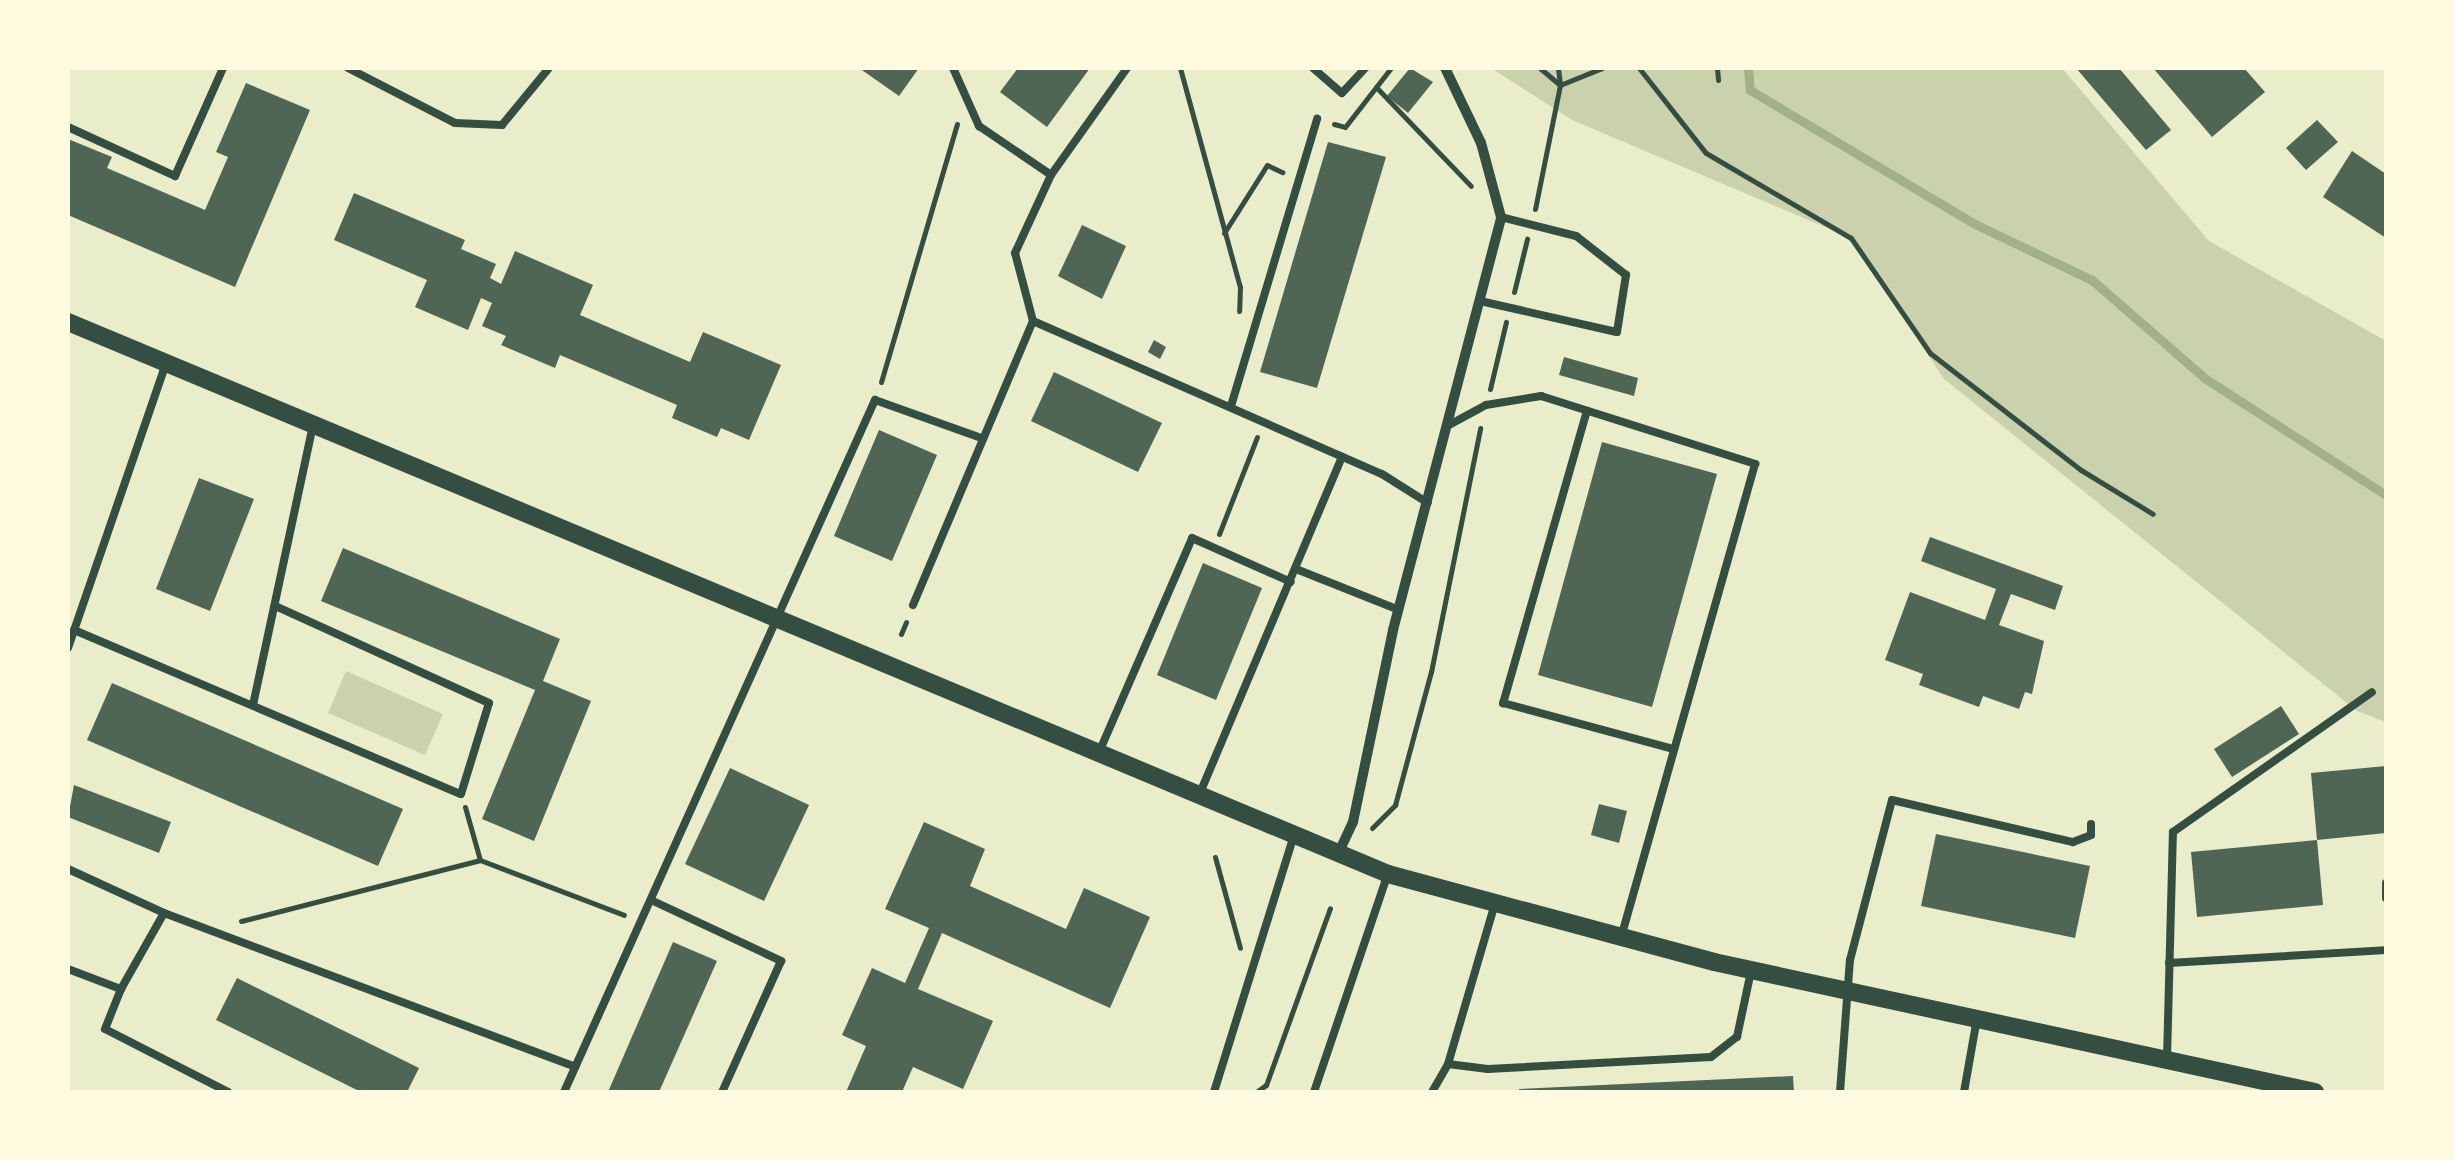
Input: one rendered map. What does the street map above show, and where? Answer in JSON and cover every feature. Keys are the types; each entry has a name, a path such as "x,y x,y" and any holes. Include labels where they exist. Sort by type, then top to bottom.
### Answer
{"street":[{"path":"1337,855 1353,822 1399,610 1501,217 1481,143 1445,68"},
{"path":"68,322 1293,838 1388,874 1752,970 2314,1092"}],"lane":[{"path":"68,127 175,176 223,68"},
{"path":"348,68 455,123 502,125 549,68"},
{"path":"953,68 964,100 979,126 1051,176"},
{"path":"912,605 1033,321 1016,254 1051,176 1127,68"},
{"path":"1312,68 1342,93 1365,68"},
{"path":"1231,406 1317,118"},
{"path":"1480,301 1617,332 1626,274 1576,236 1501,217"},
{"path":"1033,321 1264,420 1429,503"},
{"path":"68,648 166,362"},
{"path":"1449,425 1486,404 1540,396 1586,414 1755,464 1621,937"},
{"path":"564,1092 876,400 981,438"},
{"path":"1586,414 1503,703 1673,749"},
{"path":"252,706 313,423"},
{"path":"1198,798 1342,456"},
{"path":"1097,756 1192,538 1291,582"},
{"path":"1296,570 1399,610"},
{"path":"74,630 462,794 489,704 275,606"},
{"path":"2167,1059 2173,832 2372,692"},
{"path":"1840,1092 1845,989 1892,800 2073,842 2091,835 2090,824"},
{"path":"1214,1092 1293,838"},
{"path":"68,869 164,913 575,1067"},
{"path":"1314,1092 1388,874"},
{"path":"2386,884 2386,898"},
{"path":"650,900 781,961 722,1092"},
{"path":"1432,1092 1448,1064 1495,903"},
{"path":"164,913 121,989 106,1028 228,1092"},
{"path":"2169,963 2386,950"},
{"path":"68,968 121,989"},
{"path":"1448,1064 1488,1068 1711,1057 1737,1037 1752,970"},
{"path":"1964,1092 1977,1016"}],"path":[{"path":"1180,68 1240,287 1241,326 1251,340"},
{"path":"1540,68 1560,85"},
{"path":"1370,830 1395,805 1431,672 1456,520 1532,222 1560,85 1558,68"},
{"path":"1560,85 1602,68"},
{"path":"1638,68 1706,153 1852,238 1930,353 2081,470 2153,514"},
{"path":"1717,68 1718,80"},
{"path":"1376,87 1501,217"},
{"path":"876,400 964,100"},
{"path":"1224,234 1266,166"},
{"path":"1213,548 1264,420"},
{"path":"462,794 480,860"},
{"path":"1215,858 1249,980"},
{"path":"208,930 480,860 641,922"},
{"path":"1256,1092 1267,1089 1330,908"}],"green space":[{"path":"1491,68 2062,68 2209,241 2386,341 2386,722 2357,711 1944,379 1851,238 1572,120"},
{"path":"346,671 443,714 425,755 328,713"}],"building":[{"path":"859,68 919,68 899,96"},
{"path":"1018,68 1090,68 1047,127 1000,92"},
{"path":"1410,68 1433,82 1408,113 1387,96"},
{"path":"2076,68 2119,68 2171,130 2146,150"},
{"path":"2153,68 2244,68 2265,92 2212,137"},
{"path":"246,83 310,110 235,287 68,215 68,139 112,157 107,168 205,210 228,157 216,152"},
{"path":"2317,120 2338,142 2306,170 2286,148"},
{"path":"1328,142 1386,157 1317,388 1260,372"},
{"path":"2352,151 2386,174 2386,238 2323,197"},
{"path":"354,193 465,240 461,249 496,264 490,278 501,284 515,251 593,285 580,315 690,362 703,332 781,365 749,440 721,428 717,437 672,418 677,405 560,355 555,368 501,345 506,336 482,326 492,303 481,298 468,330 415,307 427,280 334,240"},
{"path":"1082,225 1126,246 1102,299 1058,276"},
{"path":"1154,340 1166,347 1160,359 1148,352"},
{"path":"1564,357 1638,378 1634,396 1559,375"},
{"path":"1054,372 1162,423 1138,472 1031,421"},
{"path":"879,430 937,455 892,561 834,536"},
{"path":"1602,442 1717,474 1652,707 1538,675"},
{"path":"199,478 254,499 210,611 156,589"},
{"path":"1930,537 2063,586 2055,610 2011,594 1999,625 2044,641 2032,694 2025,692 2019,709 1983,696 1979,707 1919,685 1923,674 1885,660 1910,592 1985,620 1996,589 1921,561"},
{"path":"343,548 560,639 543,681 591,701 534,841 482,819 535,690 321,601"},
{"path":"1203,563 1262,588 1216,700 1157,675"},
{"path":"112,683 403,809 378,866 87,740"},
{"path":"2281,706 2299,734 2232,777 2214,749"},
{"path":"2386,766 2386,833 2317,840 2311,773"},
{"path":"730,768 809,805 764,901 685,864"},
{"path":"74,785 171,822 159,853 68,817"},
{"path":"1599,804 1627,811 1619,843 1591,835"},
{"path":"924,822 985,849 970,886 1066,929 1084,888 1150,917 1110,1008 942,933 918,989 993,1021 963,1089 913,1067 902,1092 846,1092 866,1046 842,1035 872,968 905,983 929,928 885,909"},
{"path":"1936,834 2090,866 2075,938 1921,906"},
{"path":"2317,840 2323,905 2197,917 2191,852"},
{"path":"673,942 717,961 659,1092 608,1092"},
{"path":"237,978 419,1068 407,1092 361,1092 216,1020"},
{"path":"1793,1076 1794,1092 1519,1092 1519,1089"}],"waterway":[{"path":"1748,68 1750,90 1975,224 2092,280 2206,379 2386,495"}]}
